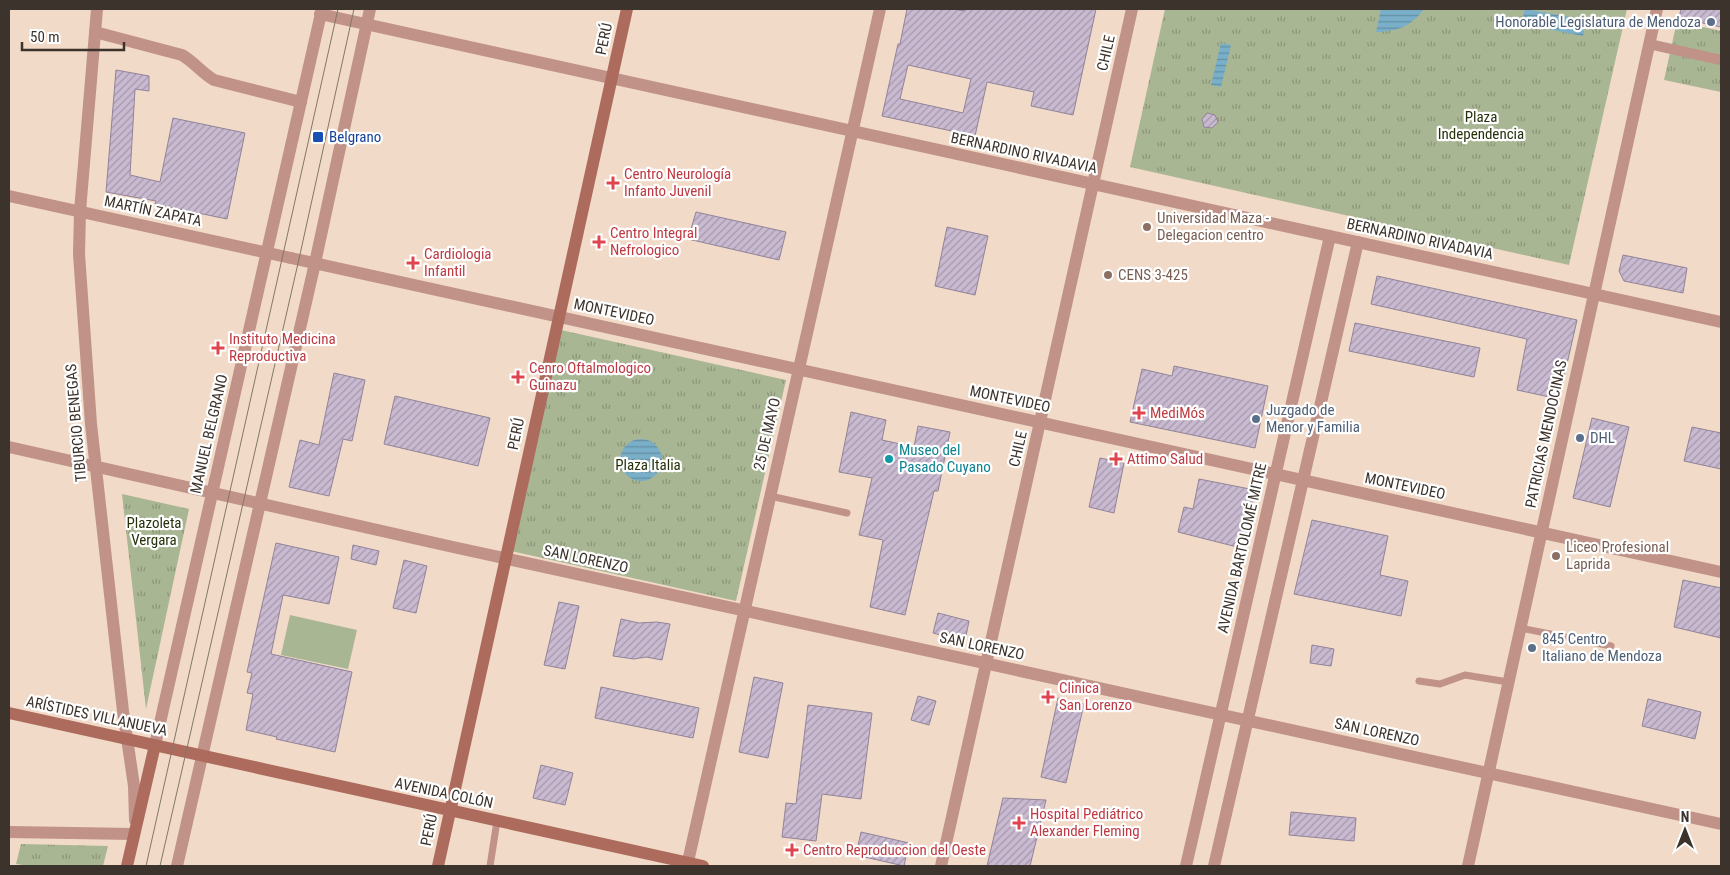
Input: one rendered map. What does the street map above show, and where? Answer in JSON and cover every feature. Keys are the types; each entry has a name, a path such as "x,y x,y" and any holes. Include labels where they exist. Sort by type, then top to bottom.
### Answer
{"main road":[{"name":"PERÚ","path":"438,866 627,9"},
{"name":"ARÍSTIDES VILLANUEVA","path":"9,713 179,751"},
{"name":"MANUEL BELGRANO","path":"127,866 154,745"},
{"name":"AVENIDA COLÓN","path":"179,751 687,865 703,866"}],"street":[{"name":"TIBURCIO BENEGAS","path":"96,9 80,211 79,254 96,466 126,739 135,798 134,834"},
{"path":"177,866 315,263 370,9"},
{"name":"25 DE MAYO","path":"687,865 880,9"},
{"name":"CHILE","path":"942,866 1132,9"},
{"name":"PATRICIAS MENDOCINAS","path":"1468,866 1657,9"},
{"name":"BERNARDINO RIVADAVIA","path":"321,12 366,25 1721,322"},
{"name":"MANUEL BELGRANO","path":"154,745 321,12"},
{"path":"95,32 182,55 214,80 300,102"},
{"path":"1649,44 1721,60"},
{"name":"MARTÍN ZAPATA","path":"9,196 291,258"},
{"name":"AVENIDA BARTOLOMÉ MITRE","path":"1186,866 1330,236"},
{"path":"1214,866 1358,242"},
{"name":"MONTEVIDEO","path":"291,258 1721,572"},
{"name":"SAN LORENZO","path":"9,447 744,611 1721,824"},
{"path":"9,833 134,834"}],"lane":[{"path":"770,496 847,513"},
{"path":"1520,628 1611,646"},
{"path":"1419,680 1440,684 1465,675 1508,682"},
{"path":"490,866 497,821"}],"green space":[{"name":"Plaza Independencia","path":"1165,9 1627,9 1569,265 1130,167"},
{"path":"1677,21 1721,31 1721,92 1664,80"},
{"name":"Plaza Italia","path":"561,330 786,380 736,601 511,551"},
{"name":"Plazoleta Vergara","path":"122,494 189,509 146,709"},
{"path":"290,615 357,630 348,669 281,655"},
{"path":"21,844 108,846 103,866 29,866 16,864"}],"water":[{"path":"1381,9 1424,9 1414,20 1403,27 1390,31 1376,32"},
{"path":"1525,9 1586,20 1583,36 1521,24"},
{"path":"1221,43 1231,45 1221,87 1211,85"},
{"path":"637,439 645,439 656,445 662,460 656,475 645,481 637,481 626,475 620,464 620,456 626,445"}],"building":[{"path":"907,9 953,9 965,11 965,9 1096,9 1073,115 1031,106 1034,92 987,82 975,136 882,116 898,44 900,44","holes":["908,65 971,79 963,113 900,99"]},
{"name":"Honorable Legislatura de Mendoza","path":"1681,9 1721,9 1721,27 1679,18"},
{"path":"116,70 149,76 149,91 135,89 130,175 160,182 173,118 245,133 227,219 155,204 156,201 106,192"},
{"path":"1207,113 1215,115 1218,122 1212,128 1204,127 1202,119"},
{"path":"696,212 786,232 779,260 688,239"},
{"path":"947,227 988,236 975,295 935,286"},
{"path":"1623,255 1687,268 1683,293 1624,281 1619,271"},
{"path":"1377,276 1577,320 1559,399 1517,390 1527,339 1371,304"},
{"path":"1355,323 1480,348 1474,377 1349,351"},
{"path":"1174,366 1268,386 1255,448 1130,422 1142,369 1172,376"},
{"path":"334,373 365,380 352,441 343,439 329,496 289,487 300,440 319,445"},
{"path":"395,396 490,418 478,466 384,444"},
{"path":"851,412 886,420 882,440 914,447 918,426 950,432 938,491 934,491 905,615 870,607 883,540 859,535 872,478 839,472"},
{"path":"1592,418 1629,427 1610,507 1573,498"},
{"path":"1692,427 1721,433 1721,469 1684,461"},
{"path":"1100,458 1124,463 1114,513 1089,507"},
{"path":"1199,479 1255,490 1248,523 1251,524 1245,549 1178,532 1184,507 1193,509"},
{"path":"1312,520 1388,536 1380,575 1408,581 1401,616 1294,594"},
{"path":"276,543 339,557 329,604 283,595 271,654 352,672 335,752 276,739 277,737 246,730 253,694 247,693 252,673 247,672"},
{"path":"353,545 379,551 376,565 351,559"},
{"path":"404,560 427,566 416,613 393,608"},
{"path":"1683,580 1721,588 1721,638 1674,627"},
{"path":"559,602 579,606 565,669 544,665"},
{"path":"938,613 969,621 966,636 957,634 956,639 933,633"},
{"path":"621,619 639,623 657,622 670,624 662,660 646,657 634,659 613,656"},
{"path":"1312,645 1334,649 1331,666 1310,663"},
{"path":"754,677 783,683 768,758 739,752"},
{"path":"601,687 699,708 693,738 595,718"},
{"path":"918,696 936,701 929,725 911,720"},
{"path":"1058,698 1084,704 1066,783 1041,777"},
{"path":"1648,699 1701,712 1695,739 1642,726"},
{"path":"808,705 872,713 861,799 822,794 816,841 782,837 786,803 796,804"},
{"path":"541,765 573,773 565,805 533,798"},
{"name":"Hospital Pediátrico Alexander Fleming","path":"1003,798 1046,800 1030,866 987,866"},
{"path":"1291,812 1356,818 1354,841 1289,835"},
{"path":"861,832 909,843 904,866 856,855"}],"tram line":[{"path":"146,866 338,9"},
{"path":"160,866 299,259 354,9"}],"place":[{"name":"Honorable Legislatura de Mendoza","path":"1711,22"},
{"name":"Belgrano","path":"318,137"},
{"name":"Centro Neurología Infanto Juvenil","path":"613,183"},
{"name":"Universidad Maza - Delegacion centro","path":"1147,227"},
{"name":"Centro Integral Nefrologico","path":"599,242"},
{"name":"Cardiologia Infantil","path":"413,263"},
{"name":"CENS 3-425","path":"1108,275"},
{"name":"Instituto Medicina Reproductiva","path":"218,348"},
{"name":"Cenro Oftalmologico Guinazu","path":"518,377"},
{"name":"MediMós","path":"1139,413"},
{"name":"Juzgado de Menor y Familia","path":"1256,419"},
{"name":"DHL","path":"1580,438"},
{"name":"Museo del Pasado Cuyano","path":"889,459"},
{"name":"Attimo Salud","path":"1116,459"},
{"name":"Liceo Profesional Laprida","path":"1556,556"},
{"name":"845 Centro Italiano de Mendoza","path":"1532,648"},
{"name":"Clinica San Lorenzo","path":"1048,697"},
{"name":"Hospital Pediátrico Alexander Fleming","path":"1019,823"},
{"name":"Centro Reproduccion del Oeste","path":"792,850"}]}
